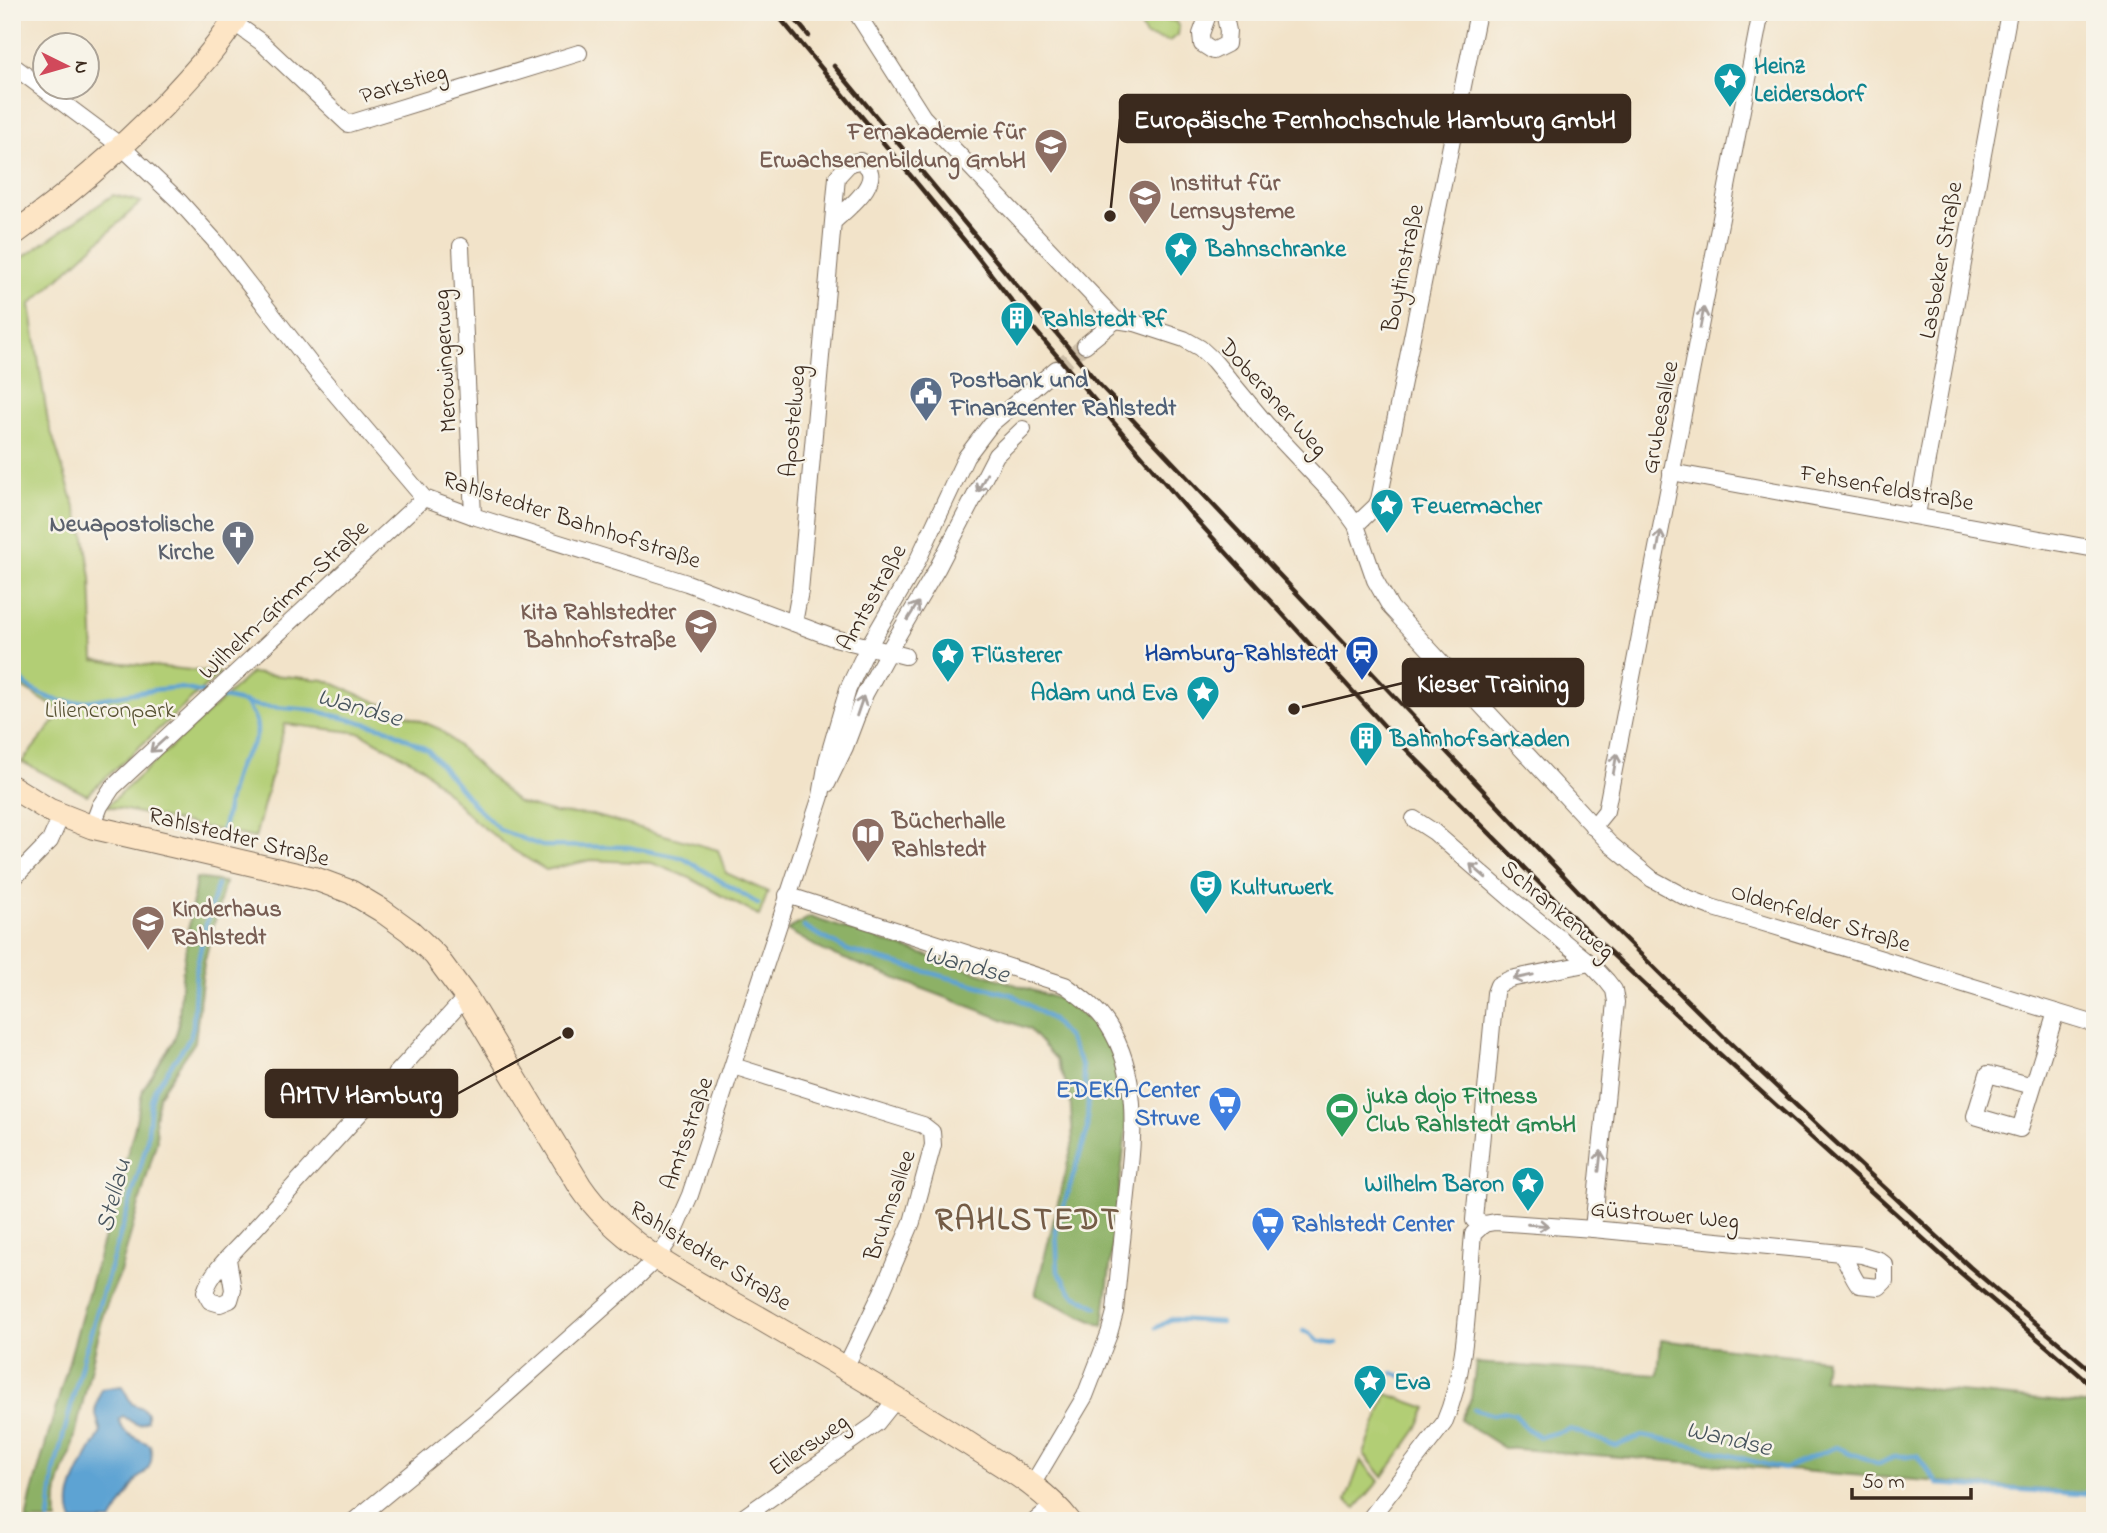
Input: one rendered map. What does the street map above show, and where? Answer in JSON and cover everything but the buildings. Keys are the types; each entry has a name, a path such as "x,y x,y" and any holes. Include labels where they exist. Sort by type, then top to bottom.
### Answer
{"main road":[{"path":"12,235 60,201 122,147 195,71 236,17"},
{"name":"Rahlstedter Straße","path":"12,787 61,816 92,827 296,873 351,892 389,915 419,939 466,997 589,1199 615,1228 657,1258 897,1398 1032,1485 1063,1512"}],"street":[{"path":"856,12 923,117 1116,320 1084,345"},
{"path":"1209,12 1201,34 1202,44 1213,51 1227,44 1228,31 1224,12"},
{"name":"Boytinstraße","path":"1356,525 1376,506 1378,500 1478,12"},
{"name":"Grubesallee","path":"1593,827 1606,811 1650,596 1671,472 1761,12"},
{"name":"Lasbeker Straße","path":"1917,515 2008,12"},
{"name":"Parkstieg","path":"236,17 348,124 579,53"},
{"name":"Rahlstedter Bahnhofstraße","path":"12,65 122,147 180,202 215,241 301,352 424,498 687,583 794,623 905,656"},
{"name":"Apostelweg","path":"794,623 800,591 833,222"},
{"name":"Merowingerweg","path":"461,246 473,516"},
{"name":"Doberaner Weg","path":"1116,320 1128,321 1184,339 1200,348 1219,366 1267,425 1337,499 1356,525 1375,580 1391,608 1593,827"},
{"name":"Amtsstraße","path":"821,796 827,761 842,707 868,646 933,552 945,503 966,457 982,433 1056,369"},
{"path":"933,552 996,455 1023,429"},
{"name":"Fehsenfeldstraße","path":"1671,472 2095,549"},
{"name":"Wilhelm-Grimm-Straße","path":"92,827 100,806 112,788 424,498"},
{"name":"Amtsstraße","path":"354,1521 490,1409 657,1258 677,1227 821,796 838,764 864,694 937,569 933,552"},
{"path":"12,880 50,841 61,816"},
{"name":"Schrankenweg","path":"1414,819 1434,832 1590,963 1614,990 1616,1002 1593,1229"},
{"name":"Oldenfelder Straße","path":"1593,827 1627,860 1652,879 1685,897 1763,924 2095,1024"},
{"path":"787,895 1065,985 1092,1006 1109,1026 1124,1060 1131,1094 1133,1128 1115,1312 1085,1396 1032,1485"},
{"path":"1367,1521 1444,1423 1453,1400 1460,1368 1473,1234 1484,1224 1474,1220 1495,993 1499,985 1510,979 1590,963"},
{"path":"228,1259 466,997"},
{"path":"2033,1086 2056,1012"},
{"name":"Bruhnsallee","path":"733,1066 923,1125 932,1132 933,1145 912,1222 845,1368"},
{"name":"Güstrower Weg","path":"1484,1224 1495,1222 1593,1229 1841,1253"},
{"name":"Eilersweg","path":"738,1521 877,1423 897,1398"},
{"name":"Rahlstedter Straße","path":"1035,1521 1063,1512"}],"green space":[{"path":"12,12 21,20 18,83 12,79"},
{"path":"1148,17 1175,21 1179,27 1178,35 1169,41 1146,36 1141,26"},
{"name":"Liliencronpark","path":"113,195 141,202 30,305 48,422 85,538 91,578 94,660 220,673 87,795 22,762 62,712 12,681 12,404 16,390 18,359 12,334 12,265"},
{"path":"251,673 325,680 440,729 517,802 555,813 593,815 718,850 726,873 768,892 759,916 690,878 652,863 591,860 546,870 513,850 475,821 421,766 361,733 285,724 255,838 107,806"},
{"path":"196,878 225,882 204,963 195,1042 159,1095 155,1118 157,1140 119,1276 104,1311 71,1453 59,1486 57,1521 26,1521 143,1089 174,1040 178,1027 182,976"},
{"path":"810,917 1062,1000 1099,1028 1116,1062 1124,1095 1126,1131 1103,1326 1035,1295 1073,1142 1070,1093 1056,1059 1029,1029 826,952 787,930"},
{"path":"1661,1340 1825,1359 1823,1379 2094,1405 2095,1494 1504,1448 1460,1420 1471,1399 1476,1363 1658,1375"},
{"path":"1387,1394 1427,1408 1416,1431 1383,1477 1364,1454"},
{"path":"1361,1460 1379,1481 1356,1508 1346,1501"}],"water":[{"path":"122,1386 132,1404 147,1413 147,1421 137,1424 123,1416 119,1419 120,1424 131,1435 150,1445 150,1464 111,1521 73,1521 70,1499 73,1487 101,1432 95,1411 101,1389"}],"waterway":[{"name":"Wandse","path":"12,609 15,668 24,683 40,694 69,702 175,688 207,694"},
{"name":"Wandse","path":"219,697 259,706 312,710 388,729 428,750 475,806 500,830 542,846 628,847 683,858 758,904"},
{"name":"Stellau","path":"222,833 236,772 256,736 255,719 244,702"},
{"name":"Stellau","path":"49,1521 54,1472 84,1355 141,1165 154,1090 190,1038 196,970 217,885"},
{"name":"Wandse","path":"804,927 849,951 1013,995 1051,1019 1068,1038 1081,1063 1088,1101 1087,1132 1056,1230 1058,1272 1073,1294 1097,1307"},
{"name":"Wandse","path":"1156,1328 1172,1319 1221,1322"},
{"name":"Wandse","path":"1303,1331 1310,1333 1318,1341 1337,1343"},
{"name":"Wandse","path":"1393,1373 1432,1388"},
{"name":"Wandse","path":"1474,1409 1493,1415 1506,1412 1515,1414 1526,1428 1540,1437 1570,1429 1616,1446 1642,1436 1784,1469 1836,1447 1879,1464 1895,1456 1917,1456 1938,1484 2095,1495"}],"tunnel":[{"path":"1056,369 1085,345"}],"railway":[{"path":"775,12 973,251 1024,317 1193,516 1398,741 1580,924 1679,1017 1961,1273 2095,1388"},
{"path":"789,12 809,36"},
{"path":"834,66 1097,382 1598,912 1831,1138 1970,1267 2093,1372"}],"place":[{"name":"Heinz Leidersdorf","path":"1730,109"},
{"name":"Fernakademie für Erwachsenenbildung GmbH","path":"1051,175"},
{"name":"Europäische Fernhochschule Hamburg GmbH","path":"1110,216"},
{"name":"Institut für Lernsysteme","path":"1145,226"},
{"name":"Bahnschranke","path":"1181,278"},
{"name":"Rahlstedt Rf","path":"1017,348"},
{"name":"Postbank und Finanzcenter Rahlstedt","path":"926,423"},
{"name":"Feuermacher","path":"1387,535"},
{"name":"Neuapostolische Kirche","path":"238,567"},
{"name":"Kita Rahlstedter Bahnhofstraße","path":"701,655"},
{"name":"Hamburg-Rahlstedt","path":"1362,682"},
{"name":"Flüsterer","path":"948,684"},
{"name":"Kieser Training","path":"1294,709"},
{"name":"Adam und Eva","path":"1203,722"},
{"name":"Bahnhofsarkaden","path":"1366,768"},
{"name":"Bücherhalle Rahlstedt","path":"868,864"},
{"name":"Kulturwerk","path":"1206,916"},
{"name":"Kinderhaus Rahlstedt","path":"148,952"},
{"name":"AMTV Hamburg","path":"568,1033"},
{"name":"EDEKA-Center Struve","path":"1225,1133"},
{"name":"juka dojo Fitness Club Rahlstedt GmbH","path":"1342,1139"},
{"name":"Wilhelm Baron","path":"1528,1213"},
{"name":"Rahlstedt Center","path":"1268,1253"},
{"name":"Eva","path":"1370,1411"}],"district":[{"name":"RAHLSTEDT","path":"1028,1218"}]}
